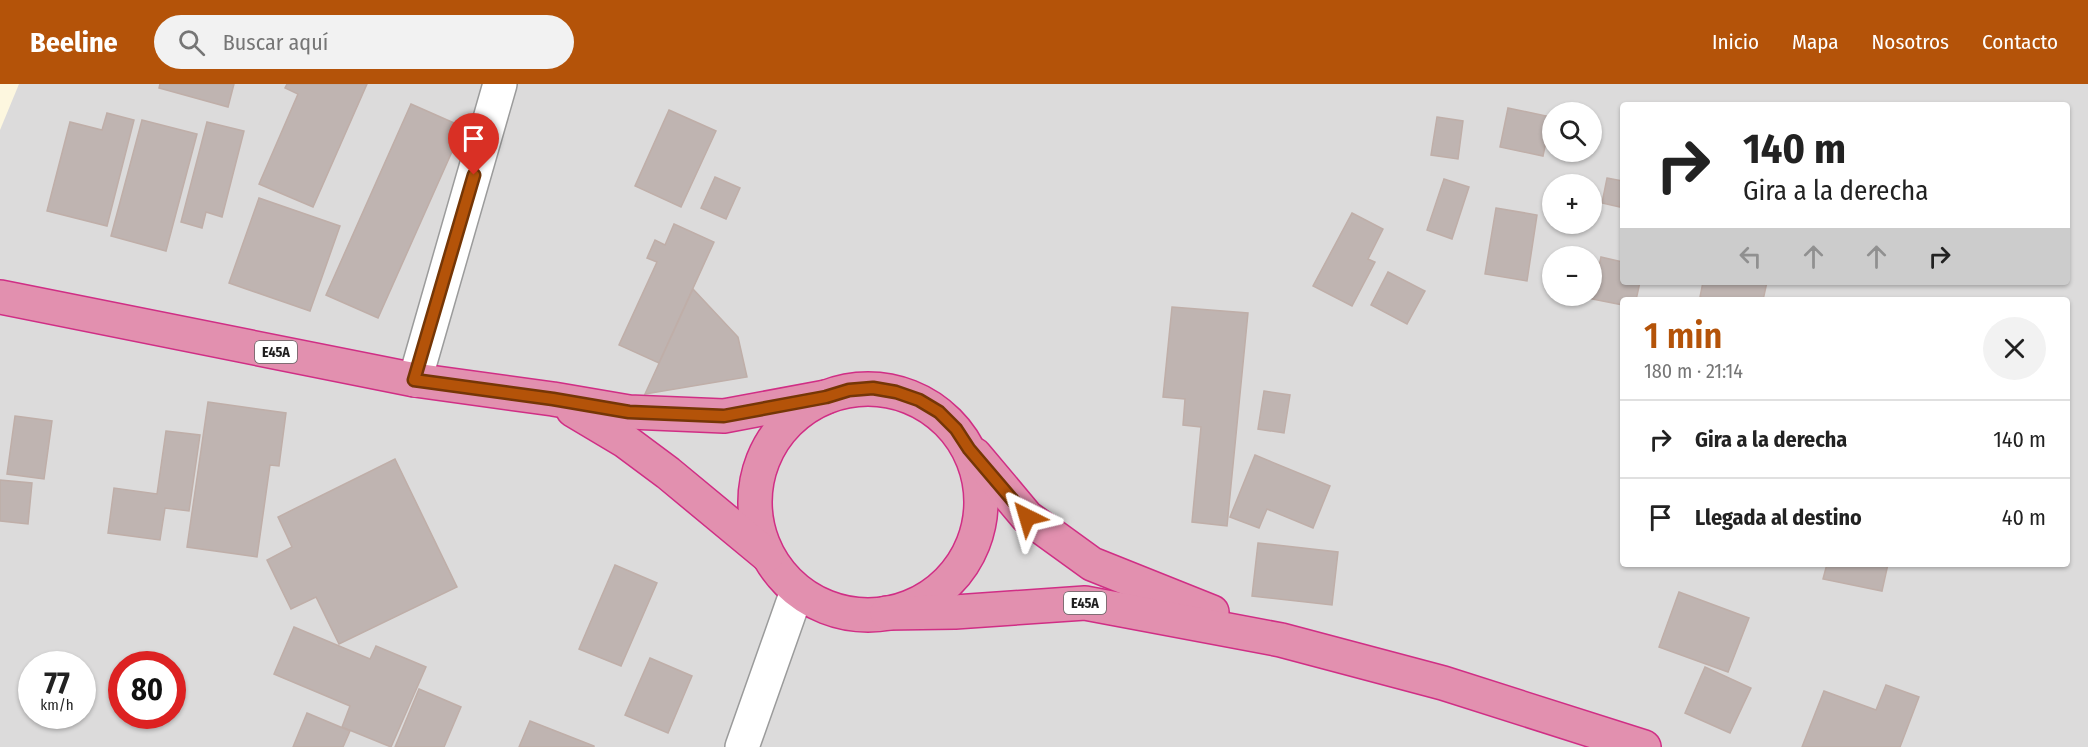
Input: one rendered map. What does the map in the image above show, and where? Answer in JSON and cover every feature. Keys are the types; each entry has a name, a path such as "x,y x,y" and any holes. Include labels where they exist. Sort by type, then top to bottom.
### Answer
{"highway":[{"name":"E45A","path":"0,297 414,380 629,412 724,416 826,397"},
{"path":"873,388 896,392 919,400 939,412 956,429 969,449 978,471 982,494 980,518 974,541 964,562 949,581 931,596 910,607 887,614 863,615 839,612 817,604 797,591 780,575 767,555 758,533 755,486 772,441 787,423 805,408 826,397 849,390 873,388"},
{"name":"E45A","path":"553,399 625,441 668,472 767,555"},
{"name":"E45A","path":"969,449 1027,517 1092,564 1281,640"},
{"name":"E45A","path":"887,614 1085,603 1281,640 1443,683 1644,747"}],"street":[{"path":"414,380 500,84"},
{"path":"742,747 797,591"}],"shaded area":[{"path":"0,84 2088,84 2088,747 0,747"},
{"path":"0,84 19,84 0,130"}],"building":[{"path":"160,84 234,84 228,107 159,88"},
{"path":"287,84 367,84 313,207 259,184 298,94 285,88"},
{"path":"411,104 463,127 378,318 326,295"},
{"path":"1508,108 1542,115 1542,156 1500,147"},
{"path":"669,110 716,131 681,207 635,186"},
{"path":"107,113 134,120 107,226 47,211 70,122 102,130"},
{"path":"1437,117 1463,121 1458,159 1431,155"},
{"path":"142,120 197,134 166,251 111,236"},
{"path":"207,122 244,131 222,217 206,212 202,228 181,222"},
{"path":"715,177 740,188 726,219 701,208"},
{"path":"1607,178 1620,180 1620,207 1602,203"},
{"path":"1444,179 1469,187 1452,239 1427,230"},
{"path":"259,198 340,226 310,311 229,283"},
{"path":"1496,208 1537,215 1527,281 1485,274"},
{"path":"1352,213 1383,229 1368,259 1375,262 1352,306 1313,286"},
{"path":"674,224 714,242 659,363 619,345 657,262 647,258 655,240 665,245"},
{"path":"1602,257 1620,261 1620,285 1639,285 1637,297 1620,297 1620,304 1602,301"},
{"path":"1388,272 1425,291 1407,324 1371,305"},
{"path":"1702,285 1766,285 1764,297 1700,297"},
{"path":"693,289 738,337 747,377 645,394"},
{"path":"1172,307 1248,313 1227,526 1192,522 1201,427 1183,425 1185,399 1163,397"},
{"path":"1264,391 1290,395 1284,433 1258,429"},
{"path":"208,402 286,413 279,466 270,465 257,557 187,547"},
{"path":"15,416 52,421 44,479 7,474"},
{"path":"166,431 200,435 189,511 165,508 160,540 108,533 114,488 157,494"},
{"path":"1255,455 1330,486 1313,528 1267,509 1259,528 1230,517"},
{"path":"395,459 457,587 339,644 316,597 291,609 267,560 292,547 278,517"},
{"path":"0,480 32,483 28,524 0,521"},
{"path":"1258,543 1338,552 1332,605 1252,596"},
{"path":"615,565 657,583 621,666 579,649"},
{"path":"1826,567 1887,567 1882,591 1823,579"},
{"path":"1679,592 1749,618 1728,672 1659,647"},
{"path":"294,627 370,659 376,646 426,667 391,747 342,727 350,706 274,674"},
{"path":"650,658 692,676 668,733 625,715"},
{"path":"1705,667 1751,688 1730,733 1685,713"},
{"path":"1886,685 1919,697 1900,747 1802,747 1824,691 1876,710"},
{"path":"419,689 461,707 444,747 395,747"},
{"path":"307,713 350,731 343,747 293,747"},
{"path":"530,721 594,746 594,747 519,747"}],"route":[{"path":"474,175 414,380 629,412 724,416 826,397 849,390 873,388 896,392 919,400 939,412 956,429 969,449 1027,517"}]}
